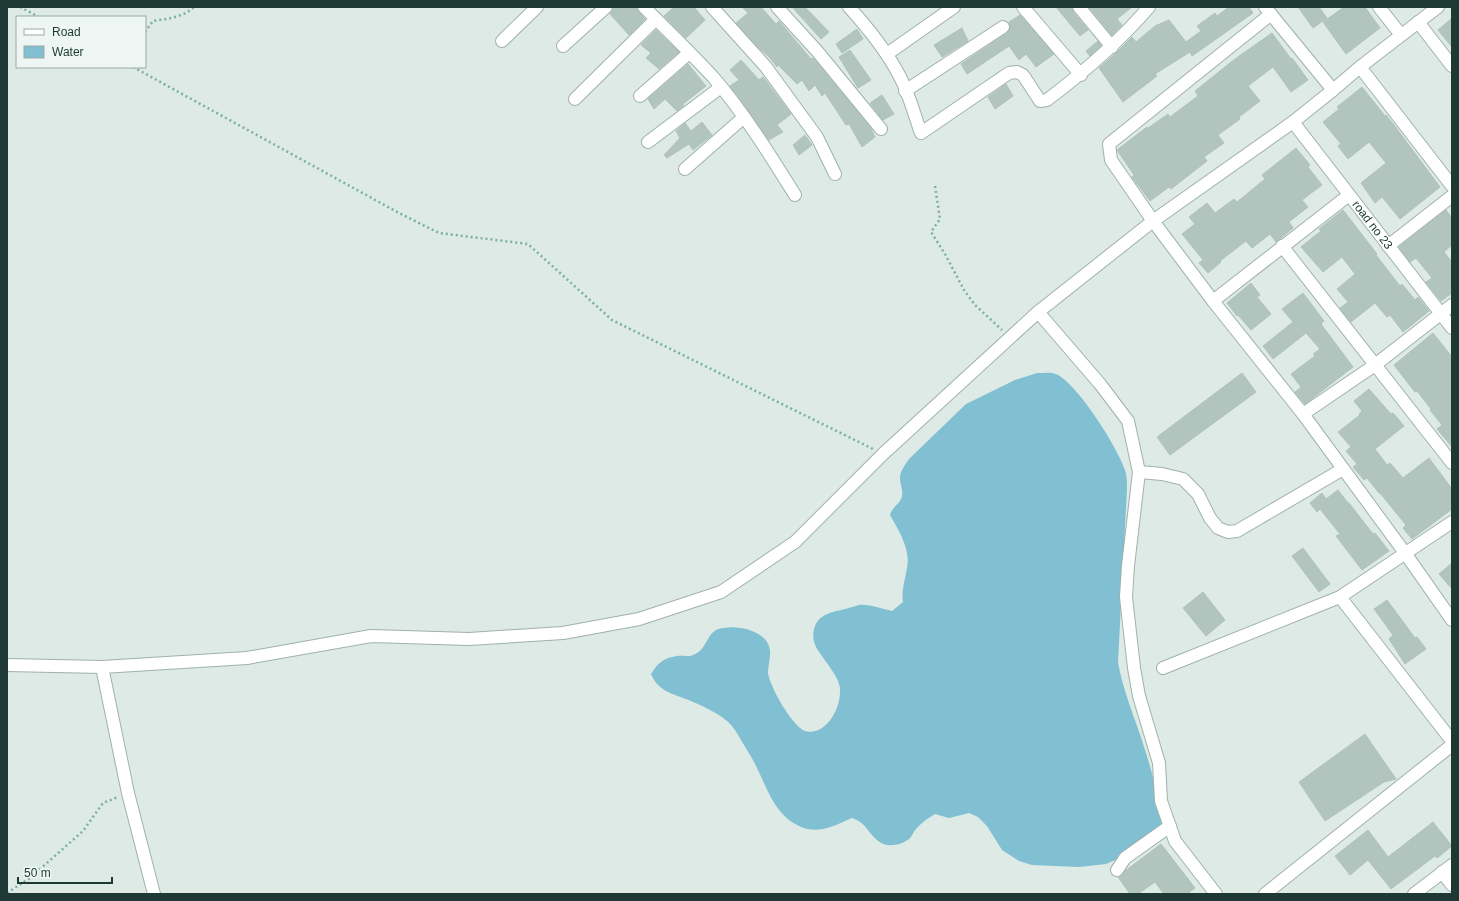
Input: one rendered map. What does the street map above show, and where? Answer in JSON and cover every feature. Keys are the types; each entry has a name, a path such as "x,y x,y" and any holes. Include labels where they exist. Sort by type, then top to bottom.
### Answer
{"street":[{"path":"502,41 537,7"},
{"path":"563,46 606,7"},
{"path":"644,7 720,87 770,154 795,195"},
{"path":"712,7 766,67 817,137 835,174"},
{"path":"778,7 817,51 881,129"},
{"path":"849,7 872,33 900,76 921,133 1009,73 1017,72 1023,75 1040,101 1047,100 1081,74 1112,47 1144,9"},
{"path":"887,54 954,7"},
{"path":"1023,7 1081,74"},
{"path":"1079,7 1112,47"},
{"path":"1380,7 1401,35"},
{"path":"7,665 102,667 247,658 371,636 469,639 563,633 639,620 721,592 795,542 883,454 1038,312 1153,221 1293,122 1360,67 1438,7"},
{"path":"1333,90 1268,11 1109,144 1111,160 1153,221 1213,301 1303,414 1344,469 1406,553 1452,620"},
{"path":"575,98 656,19"},
{"path":"1418,22 1452,66"},
{"path":"905,91 1003,27"},
{"path":"640,96 689,53"},
{"path":"1360,67 1452,186"},
{"path":"648,142 720,87"},
{"path":"685,169 744,118"},
{"name":"road no 23","path":"1293,122 1452,328"},
{"path":"1213,301 1349,195"},
{"path":"1388,246 1452,196"},
{"path":"1282,246 1452,463"},
{"path":"1303,414 1375,366 1452,305"},
{"path":"1038,312 1100,384 1128,421 1138,472 1126,597 1134,668 1139,696 1159,763 1161,801 1175,841 1216,894"},
{"path":"1138,472 1162,474 1183,479 1198,494 1210,518 1218,528 1228,532 1237,531 1344,469"},
{"path":"1163,668 1340,597 1452,522"},
{"path":"1340,597 1452,741"},
{"path":"102,667 128,793 154,894"},
{"path":"1265,894 1452,745"},
{"path":"1118,870 1125,858 1170,826"},
{"path":"1414,894 1447,869 1452,885"}],"path":[{"path":"20,7 37,16"},
{"path":"146,31 153,21 189,12 194,7"},
{"path":"135,68 399,213 439,233 528,244 612,320 883,454"},
{"path":"935,186 940,219 931,232 971,300 1010,337"},
{"path":"7,893 30,878 83,831 103,803 128,793"}],"water":[{"path":"1037,373 1056,374 1065,380 1075,390 1106,432 1126,472 1127,489 1118,662 1126,695 1148,759 1165,824 1131,853 1106,864 1079,867 1032,865 1019,861 1002,850 987,826 978,817 969,813 949,818 935,814 920,825 909,839 897,845 880,843 863,825 852,818 832,827 818,830 811,830 797,825 782,814 777,807 753,759 733,727 718,714 707,708 661,688 651,674 664,660 677,656 692,655 700,651 710,635 716,630 730,627 746,629 760,635 766,640 770,649 768,673 770,679 782,705 794,722 800,728 809,732 818,730 826,725 836,711 840,688 837,678 814,643 813,635 815,626 822,617 833,612 859,605 872,606 892,611 903,602 903,590 908,561 907,554 903,541 890,515 902,496 900,477 904,466 909,459 966,404 1015,380"}],"building":[{"path":"613,7 635,7 645,19 629,35 610,14"},
{"path":"674,7 694,7 705,20 686,38 664,16"},
{"path":"742,7 761,7 776,24 779,21 811,59 813,58 870,127 875,137 862,147 849,124 846,125 825,93 822,96 815,85 809,91 802,80 797,84 778,65 777,67 736,23 748,13"},
{"path":"792,7 805,7 829,32 821,39"},
{"path":"1056,7 1072,7 1073,12 1088,30 1080,36"},
{"path":"1089,7 1132,7 1117,19 1122,25 1112,35"},
{"path":"1229,7 1249,7 1253,13 1192,56 1190,52 1155,74 1157,76 1123,102 1099,68 1132,37 1136,42 1155,26 1169,20 1186,42 1201,31 1197,26 1215,13 1217,16"},
{"path":"1298,7 1319,7 1327,18 1313,28"},
{"path":"1344,7 1365,7 1380,28 1346,54 1323,22"},
{"path":"1020,15 1054,54 1036,67 1026,54 1019,60 1009,46 967,74 961,64 1007,33 1010,27 1009,22"},
{"path":"1452,18 1452,47 1438,30"},
{"path":"962,28 968,41 942,57 934,45"},
{"path":"857,29 863,39 842,53 836,44"},
{"path":"656,30 679,52 659,69 646,58 651,53 641,45"},
{"path":"1272,33 1308,80 1291,92 1273,67 1248,86 1260,101 1239,117 1240,119 1218,135 1224,143 1204,157 1207,161 1171,189 1169,187 1150,201 1132,177 1134,175 1117,150 1147,127 1148,128 1168,114 1170,117 1198,96 1195,91 1235,59"},
{"path":"1098,41 1101,46 1090,56 1086,51"},
{"path":"850,50 871,80 858,88 839,57"},
{"path":"741,60 759,80 763,77 791,114 777,125 783,132 769,140 730,86 739,80 730,70"},
{"path":"688,64 706,86 683,104 684,105 677,111 665,99 654,109 648,99"},
{"path":"1006,84 1013,96 995,109 988,97"},
{"path":"1362,87 1394,125 1440,187 1400,219 1382,197 1375,203 1361,183 1386,163 1369,142 1348,159 1338,146 1341,144 1323,122 1339,109 1337,107"},
{"path":"882,95 894,114 883,120 870,103"},
{"path":"702,122 712,135 693,150 689,144 667,158 664,155 680,138 676,131 685,123 691,131"},
{"path":"805,135 812,145 799,155 793,145"},
{"path":"1296,148 1310,165 1308,167 1322,185 1302,200 1308,207 1289,222 1293,228 1276,242 1270,234 1252,248 1246,241 1220,261 1221,262 1208,273 1199,263 1203,260 1182,234 1195,224 1189,217 1207,203 1215,213 1234,199 1237,202 1265,179 1262,175"},
{"path":"1343,210 1400,286 1402,284 1415,300 1418,297 1429,311 1403,332 1390,315 1387,317 1375,303 1351,322 1340,308 1348,302 1337,289 1355,274 1342,257 1323,272 1301,247 1321,231 1319,229"},
{"path":"1446,210 1452,218 1452,245 1444,252 1452,262 1452,293 1441,301 1426,282 1432,278 1416,258 1410,262 1399,247"},
{"path":"1251,283 1260,295 1257,297 1271,314 1251,330 1227,303"},
{"path":"1303,293 1324,321 1321,324 1353,367 1305,404 1295,392 1301,387 1291,374 1315,356 1313,354 1320,349 1306,333 1273,359 1263,346 1293,322 1282,309"},
{"path":"1433,333 1452,357 1452,447 1437,429 1442,425 1430,410 1431,409 1417,391 1415,392 1394,365"},
{"path":"1242,373 1256,392 1170,455 1157,437"},
{"path":"1369,389 1404,426 1375,449 1387,465 1390,463 1403,478 1429,458 1452,489 1452,509 1412,539 1403,528 1406,525 1380,493 1367,478 1364,480 1353,467 1357,464 1346,451 1351,447 1338,432 1360,415 1359,414 1362,411 1354,401"},
{"path":"1338,490 1373,534 1375,533 1389,551 1362,570 1336,536 1340,534 1320,509 1317,512 1310,503 1322,493 1326,499"},
{"path":"1303,548 1330,584 1319,592 1292,556"},
{"path":"1452,563 1452,589 1439,574"},
{"path":"1203,592 1225,620 1206,636 1183,608"},
{"path":"1387,600 1415,638 1417,637 1426,649 1405,664 1389,639 1393,635 1374,609"},
{"path":"1365,734 1396,779 1384,782 1325,821 1299,782"},
{"path":"1433,822 1452,846 1437,858 1435,856 1391,889 1368,860 1350,875 1335,856 1368,830 1388,857"},
{"path":"1161,844 1195,888 1187,894 1164,894 1155,882 1138,894 1130,894 1118,877 1121,877 1125,871"}]}
